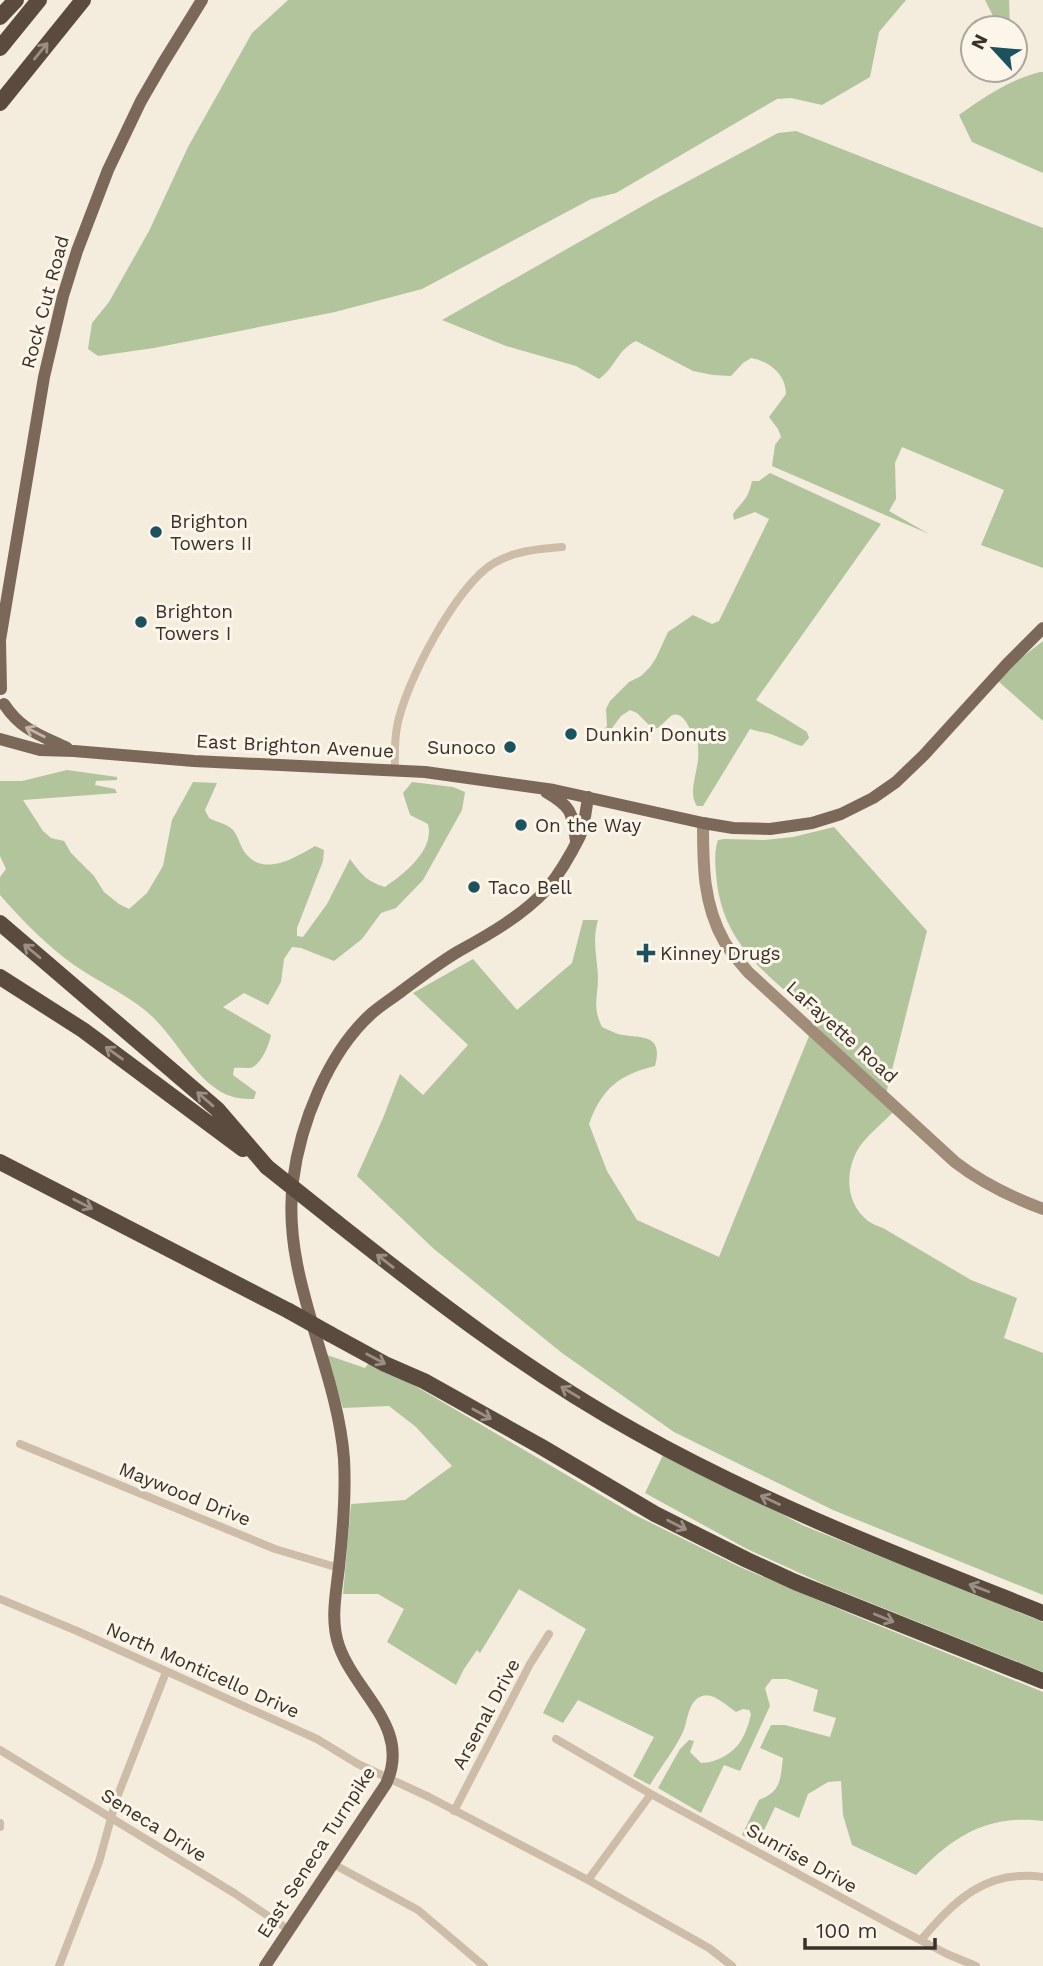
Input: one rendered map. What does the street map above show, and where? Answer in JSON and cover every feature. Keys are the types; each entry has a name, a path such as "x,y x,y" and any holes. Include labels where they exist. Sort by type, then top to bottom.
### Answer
{"highway":[{"path":"0,17 16,0"},
{"path":"0,48 39,0"},
{"path":"0,103 83,0"},
{"path":"0,923 217,1109 267,1167"},
{"path":"0,976 83,1030 267,1167 434,1299 502,1348 634,1431 816,1521 1043,1613"},
{"path":"0,1162 289,1311 385,1364 424,1381 655,1514 736,1555 795,1582 1043,1681"},
{"path":"0,1168 58,1191"}],"main road":[{"name":"Rock Cut Road","path":"2,709 0,641 44,377 63,296 108,170 141,101 202,0"},
{"path":"588,797 703,823 755,830 812,823 841,814 873,798 896,782 1043,628"},
{"path":"2,709 24,727 74,751"},
{"name":"East Brighton Avenue","path":"0,739 40,750 207,762 425,772 588,797"},
{"path":"540,788 563,802 569,810 573,818 576,842"},
{"name":"East Seneca Turnpike","path":"265,1966 389,1779 393,1766 393,1742 384,1721 346,1662 338,1643 335,1625 344,1504 344,1459 338,1415 296,1260 292,1206 300,1143 327,1076 349,1038 372,1014 421,977 517,915 546,889 576,842 584,824 588,797"}],"street":[{"path":"395,771 397,727 404,702 422,661 464,591 484,569 508,556 519,552 562,548"},
{"name":"LaFayette Road","path":"703,823 703,874 712,915 725,943 748,972 955,1162 998,1190 1043,1209"},
{"name":"Maywood Drive","path":"20,1444 275,1549 339,1568"},
{"name":"North Monticello Drive","path":"0,1599 317,1739 358,1764 587,1880 709,1948 732,1966"},
{"name":"Arsenal Drive","path":"454,1811 530,1664 549,1634"},
{"path":"59,1966 99,1862 116,1800 166,1672"},
{"name":"Sunrise Drive","path":"556,1739 651,1794 921,1940 976,1966"},
{"name":"Seneca Drive","path":"0,1750 234,1893 289,1930"},
{"path":"587,1880 651,1794"},
{"path":"333,1864 418,1910 484,1966"},
{"path":"921,1940 942,1915 975,1887 1001,1878 1030,1875 1043,1877"},
{"path":"944,1966 947,1954"}],"green space":[{"path":"288,0 906,0 879,32 870,77 822,105 791,98 777,99 616,193 591,199 422,289 335,312 154,348 98,356 88,349 92,323 109,302 149,231 188,147 252,33"},
{"path":"985,0 1009,0 1010,14 992,14"},
{"path":"1043,72 1043,173 972,142 959,115 1007,84 1029,84 1029,75"},
{"path":"796,131 1043,228 1043,568 981,545 1004,490 902,447 895,463 896,499 889,511 929,534 772,466 775,445 781,437 769,417 786,394 780,375 764,362 751,358 731,376 713,375 693,371 636,341 624,349 599,379 576,366 506,346 442,320 653,200 778,133"},
{"path":"770,473 881,524 756,700 807,732 809,738 802,746 750,729 703,806 697,806 693,792 698,743 680,716 671,716 658,728 652,728 637,713 630,710 621,716 601,742 598,739 607,726 606,709 610,701 629,682 650,667 668,632 693,615 712,624 719,621 769,519 755,512 734,520 733,514 747,496 752,481 759,481"},
{"path":"1043,641 1043,721 998,681"},
{"path":"67,770 117,777 117,780 96,781 95,785 115,789 117,793 23,800 43,831 51,838 64,841 104,892 129,909 147,893 163,866 172,820 193,782 217,783 205,810 209,818 233,830 246,854 254,861 262,864 280,863 315,846 324,850 323,861 297,928 297,936 303,937 327,904 350,859 365,877 385,887 409,868 422,852 429,834 428,824 410,815 403,793 412,782 453,787 465,792 462,810 423,880 396,908 381,913 362,939 334,961 292,947 284,959 281,982 268,1005 244,993 223,1007 271,1035 265,1053 256,1065 251,1068 234,1068 233,1075 256,1092 254,1099 245,1099 227,1095 207,1082 156,1020 129,998 64,958 0,895 0,877 6,869 0,856 0,781 22,781"},
{"path":"834,827 927,931 886,1094 817,1027 812,1015 803,1005 758,966 731,929 720,900 715,862 718,840 793,837"},
{"path":"583,920 598,920 595,941 598,977 596,1007 602,1027 618,1034 648,1039 656,1047 655,1066 631,1074 613,1085 600,1101 589,1124 607,1171 637,1220 719,1257 809,1036 893,1112 865,1139 851,1167 849,1187 860,1214 871,1223 971,1280 1017,1298 1004,1338 1043,1353 1043,1595 833,1510 674,1432 562,1353 434,1249 357,1176 400,1074 423,1095 468,1045 413,993 473,959 517,1010 572,963"},
{"path":"327,1355 365,1368 371,1360 633,1514 740,1567 1043,1692 1043,1821 1005,1821 973,1831 944,1849 916,1875 852,1845 843,1815 841,1781 828,1782 808,1794 799,1818 775,1807 758,1843 742,1835 759,1800 776,1788 783,1758 760,1748 771,1725 785,1725 830,1737 836,1718 813,1711 818,1690 787,1679 772,1679 765,1688 770,1706 740,1771 724,1765 701,1813 658,1788 680,1749 689,1740 694,1741 690,1752 701,1763 713,1761 731,1752 746,1732 751,1714 749,1710 736,1712 720,1700 706,1695 693,1702 678,1741 650,1785 633,1776 654,1737 578,1700 563,1723 543,1713 586,1629 519,1589 480,1653 477,1650 456,1685 387,1642 404,1609 378,1594 343,1594 351,1504 405,1500 452,1466 416,1427 389,1406 343,1408"},
{"path":"665,1451 802,1525 1043,1622 1043,1672 826,1585 747,1549 645,1493"}],"place":[{"name":"Brighton Towers II","path":"156,532"},
{"name":"Brighton Towers I","path":"141,622"},
{"name":"Dunkin' Donuts","path":"571,734"},
{"name":"Sunoco","path":"510,747"},
{"name":"On the Way","path":"521,825"},
{"name":"Taco Bell","path":"474,887"},
{"name":"Kinney Drugs","path":"646,953"}]}
